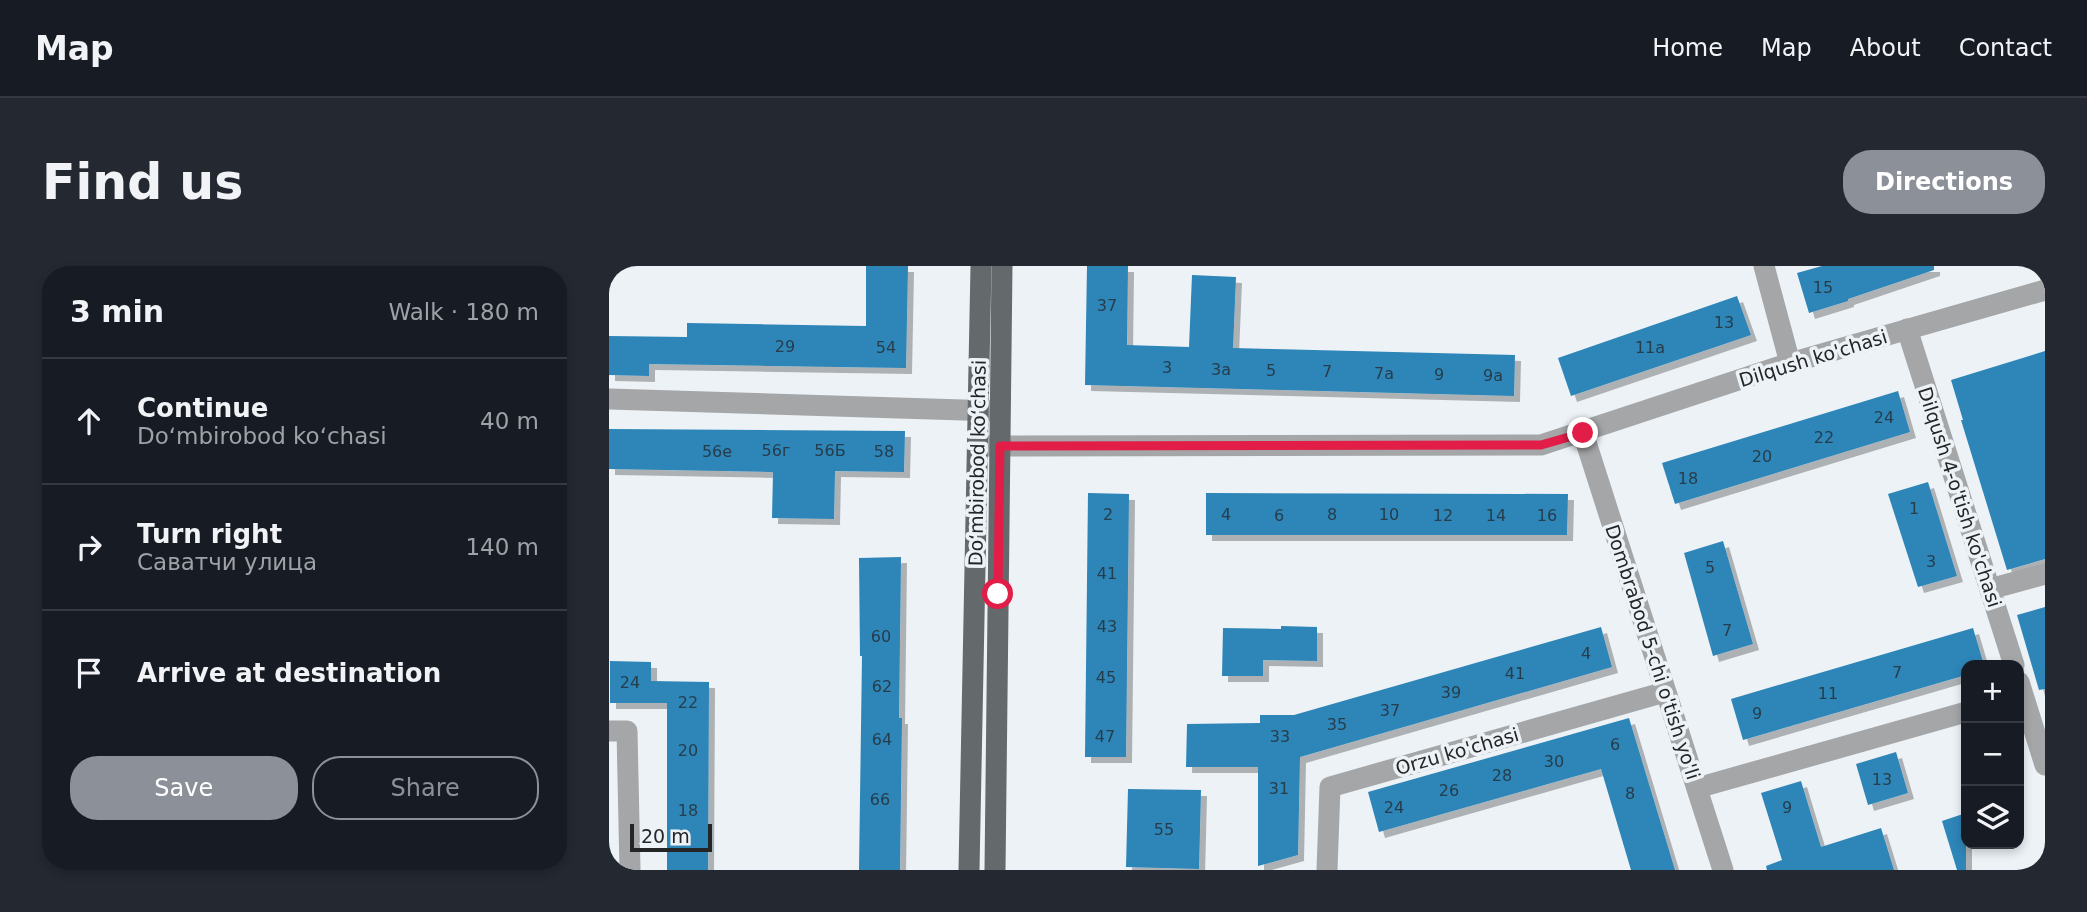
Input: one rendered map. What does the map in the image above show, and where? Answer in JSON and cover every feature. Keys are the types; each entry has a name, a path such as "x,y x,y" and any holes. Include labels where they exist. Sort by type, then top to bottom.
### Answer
{"main road":[{"name":"Doʻmbirobod koʻchasi","path":"969,870 981,266"},
{"name":"Doʻmbirobod koʻchasi","path":"995,870 1002,266"}],"street":[{"path":"1764,266 1790,363"},
{"name":"Dilqush ko'chasi","path":"978,446 1541,445 1790,363 2045,290"},
{"name":"Dilqush 4-o'tish ko'chasi","path":"1907,329 2012,660"},
{"path":"609,399 1000,411"},
{"name":"Dombrabod 5-chi o'tish yo'li","path":"1583,433 1723,870"},
{"path":"1990,589 2045,575"},
{"name":"Orzu ko'chasi","path":"1327,870 1330,787 1665,692"},
{"path":"2024,704 2045,765"},
{"path":"1697,788 1961,713"},
{"path":"609,732 628,731 630,870"}],"building":[{"path":"866,266 908,266 906,368 649,364 649,376 609,375 609,336 687,337 687,323 866,326"},
{"path":"1087,266 1128,266 1127,345 1189,347 1192,275 1236,277 1233,348 1515,355 1514,396 1085,385"},
{"path":"1822,266 1934,266 1934,270 1809,313 1797,273"},
{"path":"1737,296 1751,335 1571,396 1558,358"},
{"path":"2045,351 2045,559 2007,570 1951,380"},
{"path":"1898,391 1910,432 1675,504 1662,463"},
{"path":"609,429 905,431 904,472 835,471 834,519 772,518 773,472 609,469"},
{"path":"1928,482 1957,576 1918,587 1888,494"},
{"path":"1088,493 1129,494 1126,757 1085,757"},
{"path":"1206,493 1568,494 1567,535 1206,535"},
{"path":"1723,541 1753,644 1713,656 1684,553"},
{"path":"901,557 900,870 859,870 862,656 859,558"},
{"path":"2045,607 2045,689 2039,690 2017,615"},
{"path":"1281,626 1317,627 1317,661 1263,660 1263,676 1222,676 1223,628 1281,629"},
{"path":"1601,627 1612,667 1300,757 1298,855 1258,866 1258,767 1186,767 1187,724 1260,723 1260,715 1294,715"},
{"path":"1973,628 1983,660 1961,660 1961,676 1743,740 1731,699"},
{"path":"610,661 651,662 651,681 709,682 708,870 667,870 667,703 610,703"},
{"path":"1629,718 1675,870 1631,870 1601,769 1379,832 1368,792"},
{"path":"1896,752 1908,793 1868,805 1856,764"},
{"path":"1801,781 1821,847 1881,828 1894,870 1767,870 1766,866 1782,860 1761,793"},
{"path":"1128,789 1201,790 1199,869 1126,867"},
{"path":"1961,815 1961,849 1966,849 1966,870 1957,870 1942,821"}],"route":[{"path":"998,594 1000,446 1541,445 1583,433"}]}
